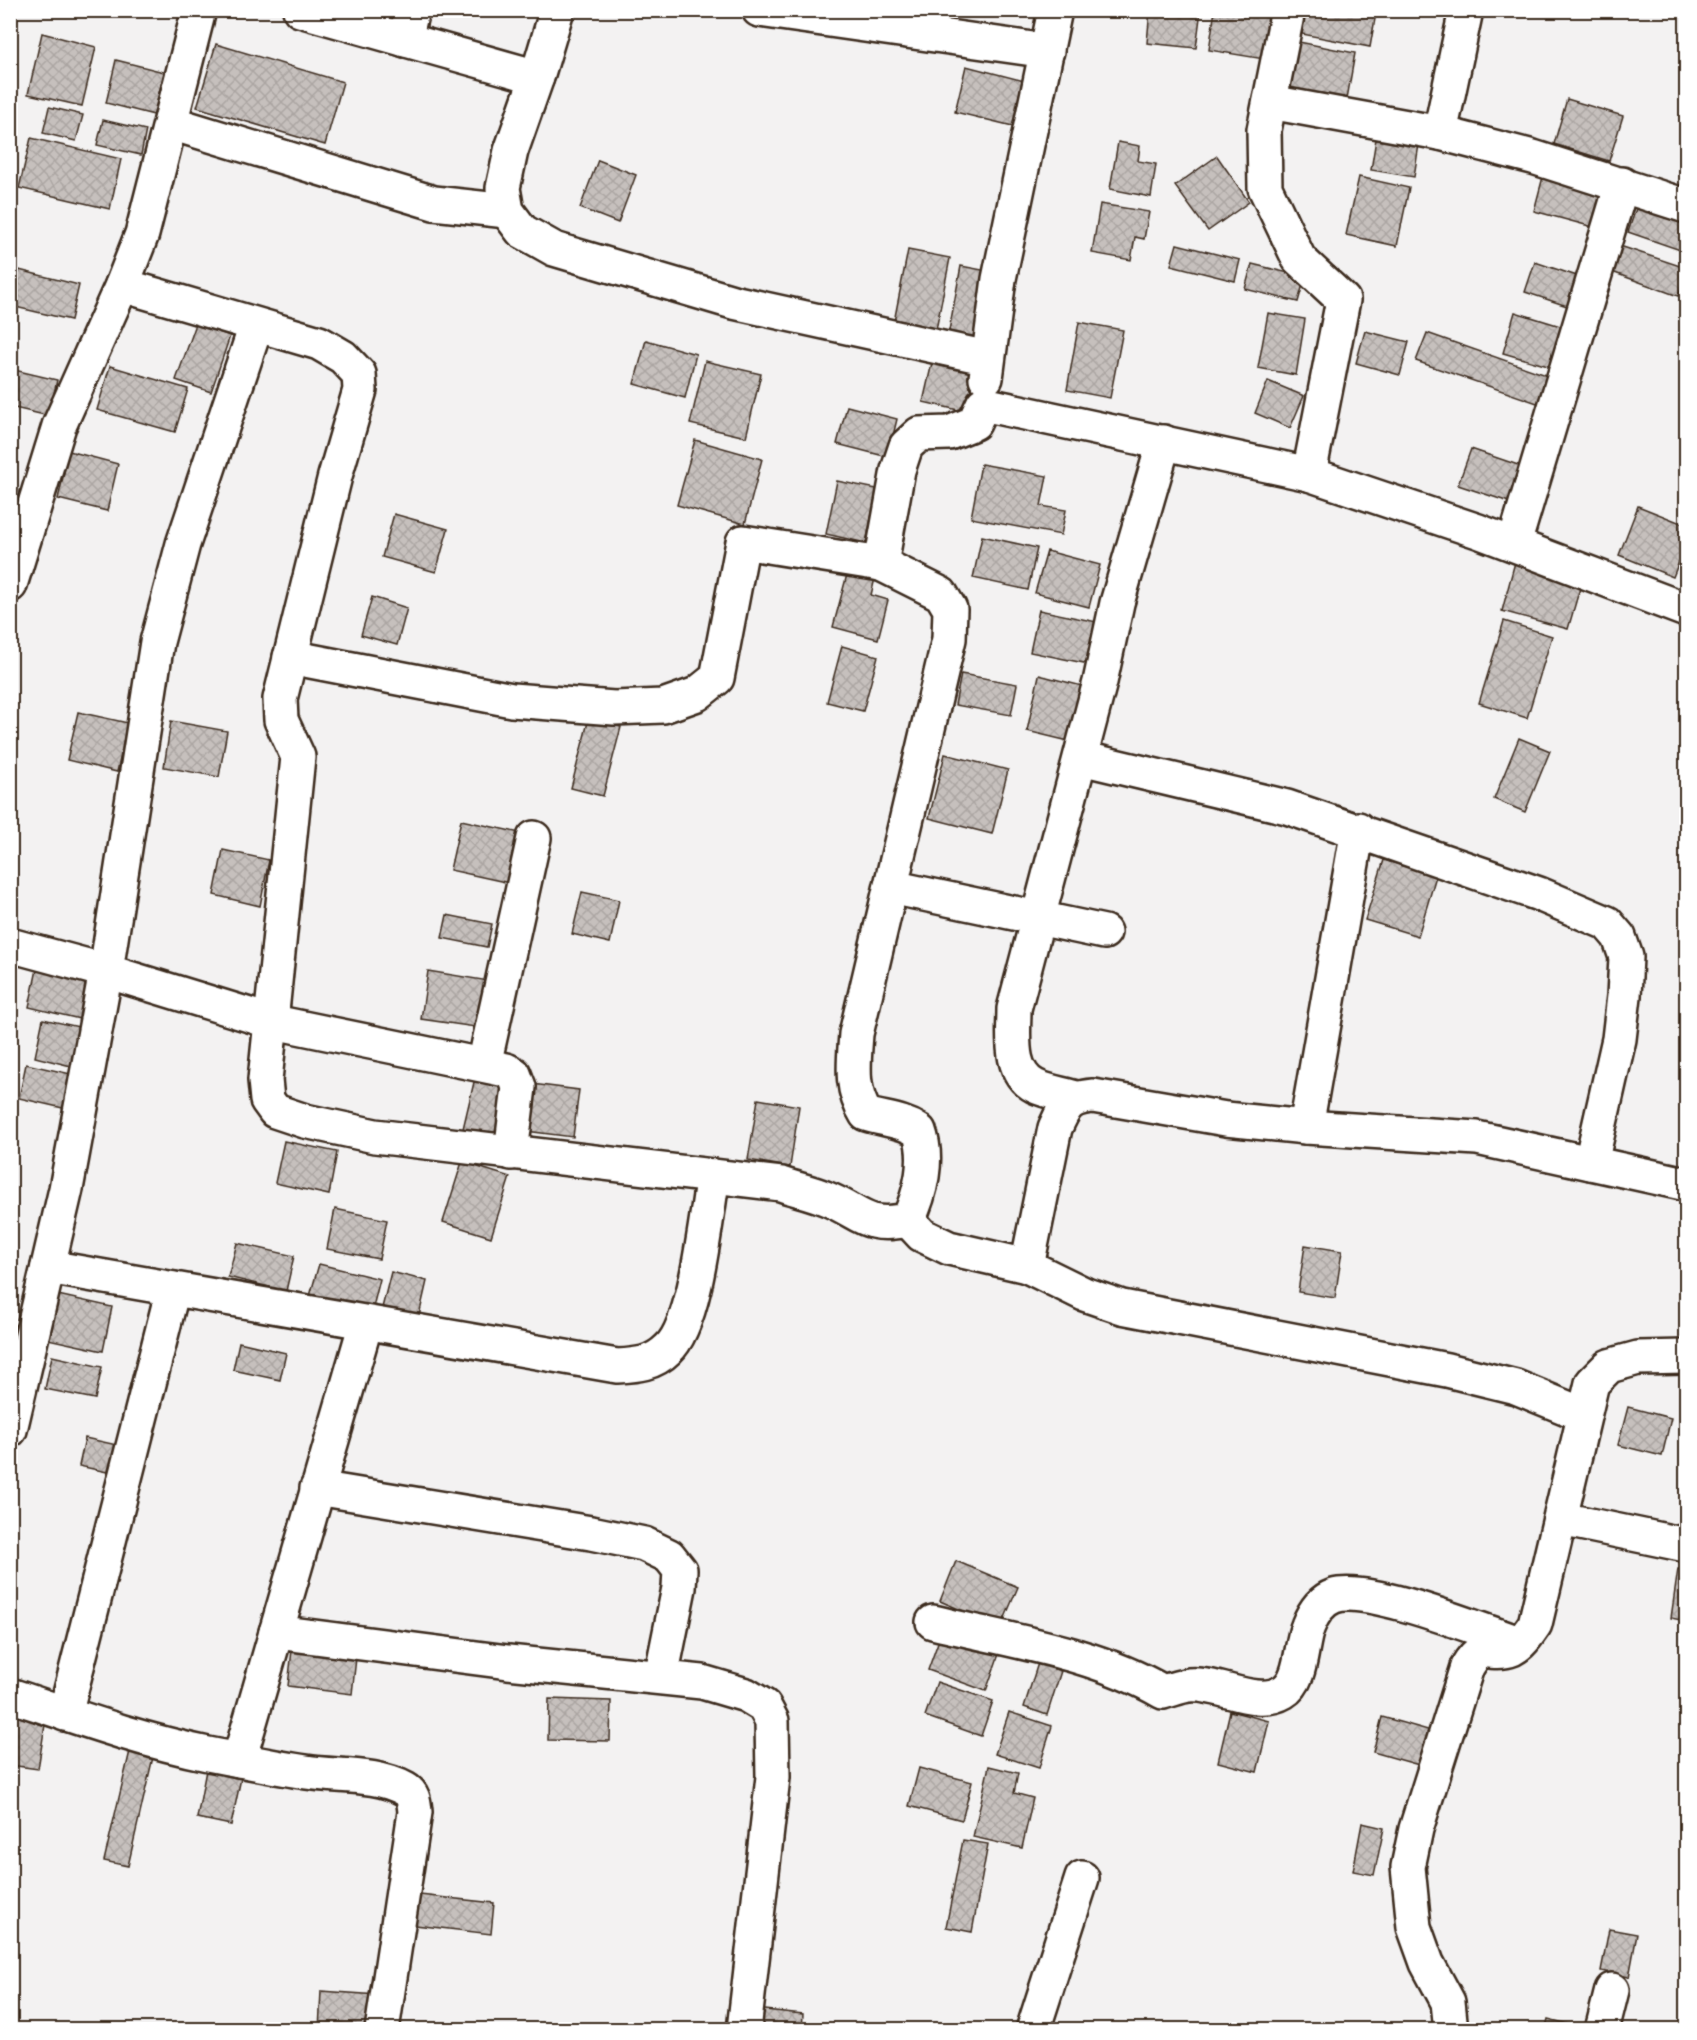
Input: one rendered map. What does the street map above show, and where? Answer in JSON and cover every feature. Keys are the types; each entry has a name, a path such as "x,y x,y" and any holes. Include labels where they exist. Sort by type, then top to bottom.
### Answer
{"street":[{"path":"11,579 59,426 89,352 122,285 142,234 200,10"},
{"path":"300,10 408,25 537,77"},
{"path":"557,10 509,160 503,188 507,211 522,231 554,249 733,302 988,358"},
{"path":"759,10 1047,51"},
{"path":"881,564 898,470 906,446 919,434 949,433 974,423 983,404 999,279 1055,10"},
{"path":"1288,10 1264,130 1265,188 1299,259 1343,300 1309,474"},
{"path":"1440,133 1466,10"},
{"path":"1270,102 1440,133 1533,157 1686,206"},
{"path":"171,123 434,203 507,211"},
{"path":"1514,544 1622,184"},
{"path":"122,285 319,343 344,357 359,374 360,390 335,476 280,699 281,720 298,757 268,1021 265,1080 267,1100 275,1111 305,1121 375,1136 511,1154 780,1184 826,1198 872,1223 889,1224 908,1220"},
{"path":"10,1430 66,1189 106,970 157,642 183,544 256,326"},
{"path":"983,404 1309,474 1514,544 1686,610"},
{"path":"1164,442 1117,603 1081,758 1014,1010 1017,1068 1035,1086 1076,1098 1093,1096 1226,1119 1306,1127 1477,1138 1686,1184"},
{"path":"290,657 512,700 614,708 663,706 697,694 717,678 743,542 881,564 941,594 950,609 949,639 856,1034 853,1075 857,1100 866,1114 884,1120 903,1121 919,1131 925,1147 923,1169 915,1205 908,1220"},
{"path":"1081,758 1287,807 1358,829 1584,912 1607,923 1619,937 1626,957 1619,1039 1592,1162"},
{"path":"1306,1127 1358,829"},
{"path":"484,1065 534,838"},
{"path":"891,887 1104,932"},
{"path":"10,945 106,970 268,1021 506,1070 518,1079 519,1088 511,1154"},
{"path":"1027,1266 1055,1128 1064,1108 1076,1098"},
{"path":"48,1267 617,1366 646,1364 669,1349 687,1320 713,1176"},
{"path":"908,1220 922,1235 949,1248 1027,1266 1084,1294 1122,1306 1446,1370 1516,1387 1584,1415"},
{"path":"65,1714 173,1289"},
{"path":"239,1760 366,1323"},
{"path":"1451,2030 1448,2002 1427,1963 1414,1927 1408,1867 1416,1829 1467,1667 1474,1654 1485,1649 1510,1650 1521,1643 1535,1624 1592,1383 1609,1366 1638,1358 1686,1357"},
{"path":"317,1488 591,1533 644,1545 669,1556 680,1570 679,1588 661,1677"},
{"path":"1561,1519 1686,1545"},
{"path":"933,1622 1101,1664 1132,1674 1163,1692 1189,1685 1272,1697 1285,1691 1296,1676 1307,1627 1318,1606 1335,1596 1367,1596 1392,1602 1521,1643"},
{"path":"276,1632 508,1662 702,1682 737,1691 764,1706 772,1720 773,1777 744,2030"},
{"path":"10,1695 120,1732 239,1760 396,1784 408,1790 414,1798 415,1812 382,2030"},
{"path":"1033,2030 1082,1878"},
{"path":"1602,2030 1612,1990"}],"building":[{"path":"1150,10 1201,10 1196,48 1147,43"},
{"path":"1215,10 1277,18 1270,60 1209,50"},
{"path":"1306,10 1376,13 1370,47 1302,34"},
{"path":"42,33 96,47 82,106 28,94"},
{"path":"1299,42 1355,53 1347,99 1290,89"},
{"path":"216,44 343,82 325,145 197,107"},
{"path":"116,60 164,72 154,115 106,103"},
{"path":"966,66 1028,82 1017,127 955,112"},
{"path":"1567,99 1623,116 1609,161 1554,144"},
{"path":"49,107 83,115 76,141 43,133"},
{"path":"103,120 146,130 141,155 97,145"},
{"path":"1377,133 1419,144 1414,177 1371,170"},
{"path":"31,138 121,159 110,209 19,188"},
{"path":"1118,142 1140,146 1138,161 1156,164 1151,197 1110,189"},
{"path":"1217,156 1249,202 1208,231 1175,186"},
{"path":"598,160 636,175 618,223 580,208"},
{"path":"1544,173 1603,190 1593,227 1534,211"},
{"path":"1359,177 1409,188 1397,246 1346,235"},
{"path":"1639,200 1686,215 1686,252 1628,232"},
{"path":"1100,204 1149,212 1144,239 1135,237 1131,260 1092,253"},
{"path":"1177,244 1240,260 1235,281 1171,265"},
{"path":"1617,245 1686,268 1686,278 1678,296 1612,272"},
{"path":"908,250 950,258 936,330 894,322"},
{"path":"1535,262 1586,279 1576,309 1525,292"},
{"path":"1252,264 1305,277 1298,302 1245,289"},
{"path":"961,266 993,272 980,342 948,336"},
{"path":"19,270 79,285 71,320 11,306"},
{"path":"1515,312 1567,328 1555,368 1503,353"},
{"path":"1268,313 1305,319 1296,375 1258,368"},
{"path":"1079,322 1123,330 1110,398 1067,390"},
{"path":"196,324 230,336 211,392 176,380"},
{"path":"1365,331 1409,342 1400,375 1356,363"},
{"path":"1427,333 1552,377 1543,405 1416,361"},
{"path":"646,340 696,354 685,398 634,384"},
{"path":"934,354 978,364 967,412 923,402"},
{"path":"705,361 761,374 746,437 690,424"},
{"path":"110,366 188,389 175,432 97,410"},
{"path":"10,369 57,380 49,416 10,407"},
{"path":"1268,381 1304,396 1290,428 1255,413"},
{"path":"847,406 897,419 888,457 837,444"},
{"path":"695,440 762,459 745,524 677,505"},
{"path":"1471,449 1524,467 1512,503 1458,485"},
{"path":"69,451 118,464 107,511 58,499"},
{"path":"981,464 1047,476 1041,506 1066,510 1061,535 971,518"},
{"path":"837,481 877,489 866,543 826,534"},
{"path":"10,489 16,491 10,515"},
{"path":"1638,506 1686,525 1686,544 1673,577 1619,555"},
{"path":"394,514 448,529 436,572 382,557"},
{"path":"982,536 1037,548 1028,590 973,578"},
{"path":"1047,551 1100,565 1089,607 1035,593"},
{"path":"1515,562 1582,581 1568,629 1502,611"},
{"path":"849,567 876,574 871,595 888,600 878,639 833,627"},
{"path":"372,597 407,608 397,645 361,635"},
{"path":"1039,610 1097,622 1089,664 1030,652"},
{"path":"1504,621 1552,636 1527,718 1479,703"},
{"path":"842,646 878,656 863,711 827,702"},
{"path":"961,674 1017,684 1011,715 955,705"},
{"path":"1039,675 1090,688 1077,743 1027,731"},
{"path":"78,712 128,723 117,772 67,760"},
{"path":"589,718 621,727 603,796 571,788"},
{"path":"171,721 227,731 219,777 164,767"},
{"path":"1519,738 1550,751 1525,812 1494,799"},
{"path":"945,754 1008,770 992,834 929,818"},
{"path":"461,820 520,833 510,883 450,870"},
{"path":"223,850 269,860 260,906 214,895"},
{"path":"1384,860 1436,876 1418,936 1365,920"},
{"path":"582,892 619,900 610,943 572,934"},
{"path":"447,915 492,924 487,947 442,938"},
{"path":"39,960 90,971 80,1019 29,1007"},
{"path":"428,971 489,981 482,1028 421,1019"},
{"path":"10,1014 16,1015 10,1042"},
{"path":"43,1019 79,1027 71,1066 35,1057"},
{"path":"26,1064 71,1074 63,1108 19,1098"},
{"path":"475,1078 510,1085 498,1141 462,1133"},
{"path":"524,1083 579,1090 573,1137 518,1130"},
{"path":"758,1099 799,1106 790,1167 748,1160"},
{"path":"284,1141 337,1152 329,1195 275,1183"},
{"path":"462,1162 510,1177 491,1237 443,1222"},
{"path":"335,1209 387,1220 379,1259 327,1249"},
{"path":"237,1243 294,1256 286,1291 228,1277"},
{"path":"1305,1245 1342,1251 1335,1298 1298,1292"},
{"path":"319,1264 380,1279 372,1311 310,1296"},
{"path":"391,1272 427,1281 418,1320 381,1312"},
{"path":"58,1295 112,1307 103,1351 48,1339"},
{"path":"10,1324 19,1326 10,1356"},
{"path":"239,1342 286,1353 280,1380 233,1370"},
{"path":"52,1356 102,1367 95,1399 45,1389"},
{"path":"1628,1407 1671,1418 1662,1456 1618,1445"},
{"path":"85,1438 117,1445 112,1473 79,1466"},
{"path":"956,1561 1018,1587 1001,1627 940,1601"},
{"path":"1678,1569 1686,1570 1686,1621 1671,1618"},
{"path":"941,1634 999,1654 986,1691 928,1670"},
{"path":"292,1650 356,1658 352,1694 288,1686"},
{"path":"1038,1663 1061,1671 1047,1715 1024,1707"},
{"path":"937,1682 993,1701 981,1736 925,1716"},
{"path":"549,1699 611,1701 610,1741 548,1740"},
{"path":"10,1706 47,1712 38,1769 10,1765"},
{"path":"1230,1711 1269,1721 1257,1772 1218,1762"},
{"path":"1009,1712 1052,1726 1039,1768 995,1754"},
{"path":"1382,1717 1428,1730 1419,1765 1373,1752"},
{"path":"130,1751 153,1757 128,1866 104,1861"},
{"path":"989,1766 1018,1773 1014,1793 1033,1798 1022,1848 973,1837"},
{"path":"919,1768 972,1782 962,1820 909,1806"},
{"path":"206,1770 241,1778 231,1825 197,1818"},
{"path":"1362,1823 1384,1828 1374,1875 1353,1871"},
{"path":"963,1840 988,1844 972,1932 946,1927"},
{"path":"410,1894 494,1903 491,1934 407,1924"},
{"path":"1609,1929 1637,1934 1629,1977 1601,1971"},
{"path":"321,1991 378,1995 375,2030 319,2030"},
{"path":"755,2009 803,2014 802,2030 753,2030"},
{"path":"1548,2019 1589,2029 1589,2030 1545,2030"}]}
